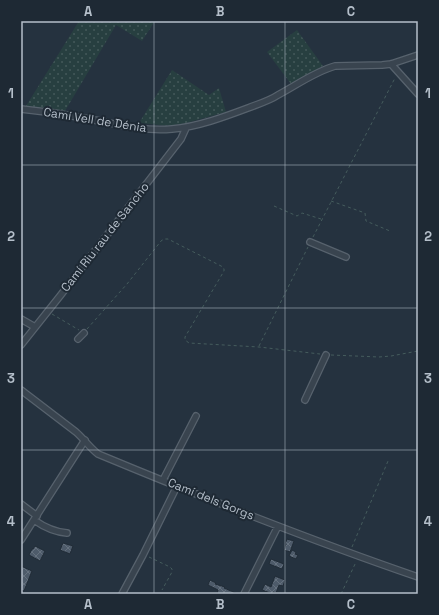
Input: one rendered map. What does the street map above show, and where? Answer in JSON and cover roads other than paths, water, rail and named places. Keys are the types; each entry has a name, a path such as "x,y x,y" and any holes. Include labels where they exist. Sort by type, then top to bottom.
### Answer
{"street":[{"name":"Camí Vell de Dénia","path":"21,109 83,117 135,128 170,130 186,128 266,102 311,76 335,66 391,64 418,55"},
{"path":"391,64 418,94"},
{"name":"Camí Riu rau de Sancho","path":"21,345 181,139 186,128"},
{"path":"310,242 346,257"},
{"path":"21,319 35,327"},
{"path":"78,339 84,333"},
{"path":"305,400 326,355"},
{"name":"Camí dels Gorgs","path":"21,390 76,432 98,454 238,511 349,553 418,577"},
{"path":"163,480 196,416"},
{"path":"21,540 85,440"},
{"path":"122,594 177,486"},
{"path":"21,504 44,527 66,533"},
{"path":"244,594 278,526"}]}
